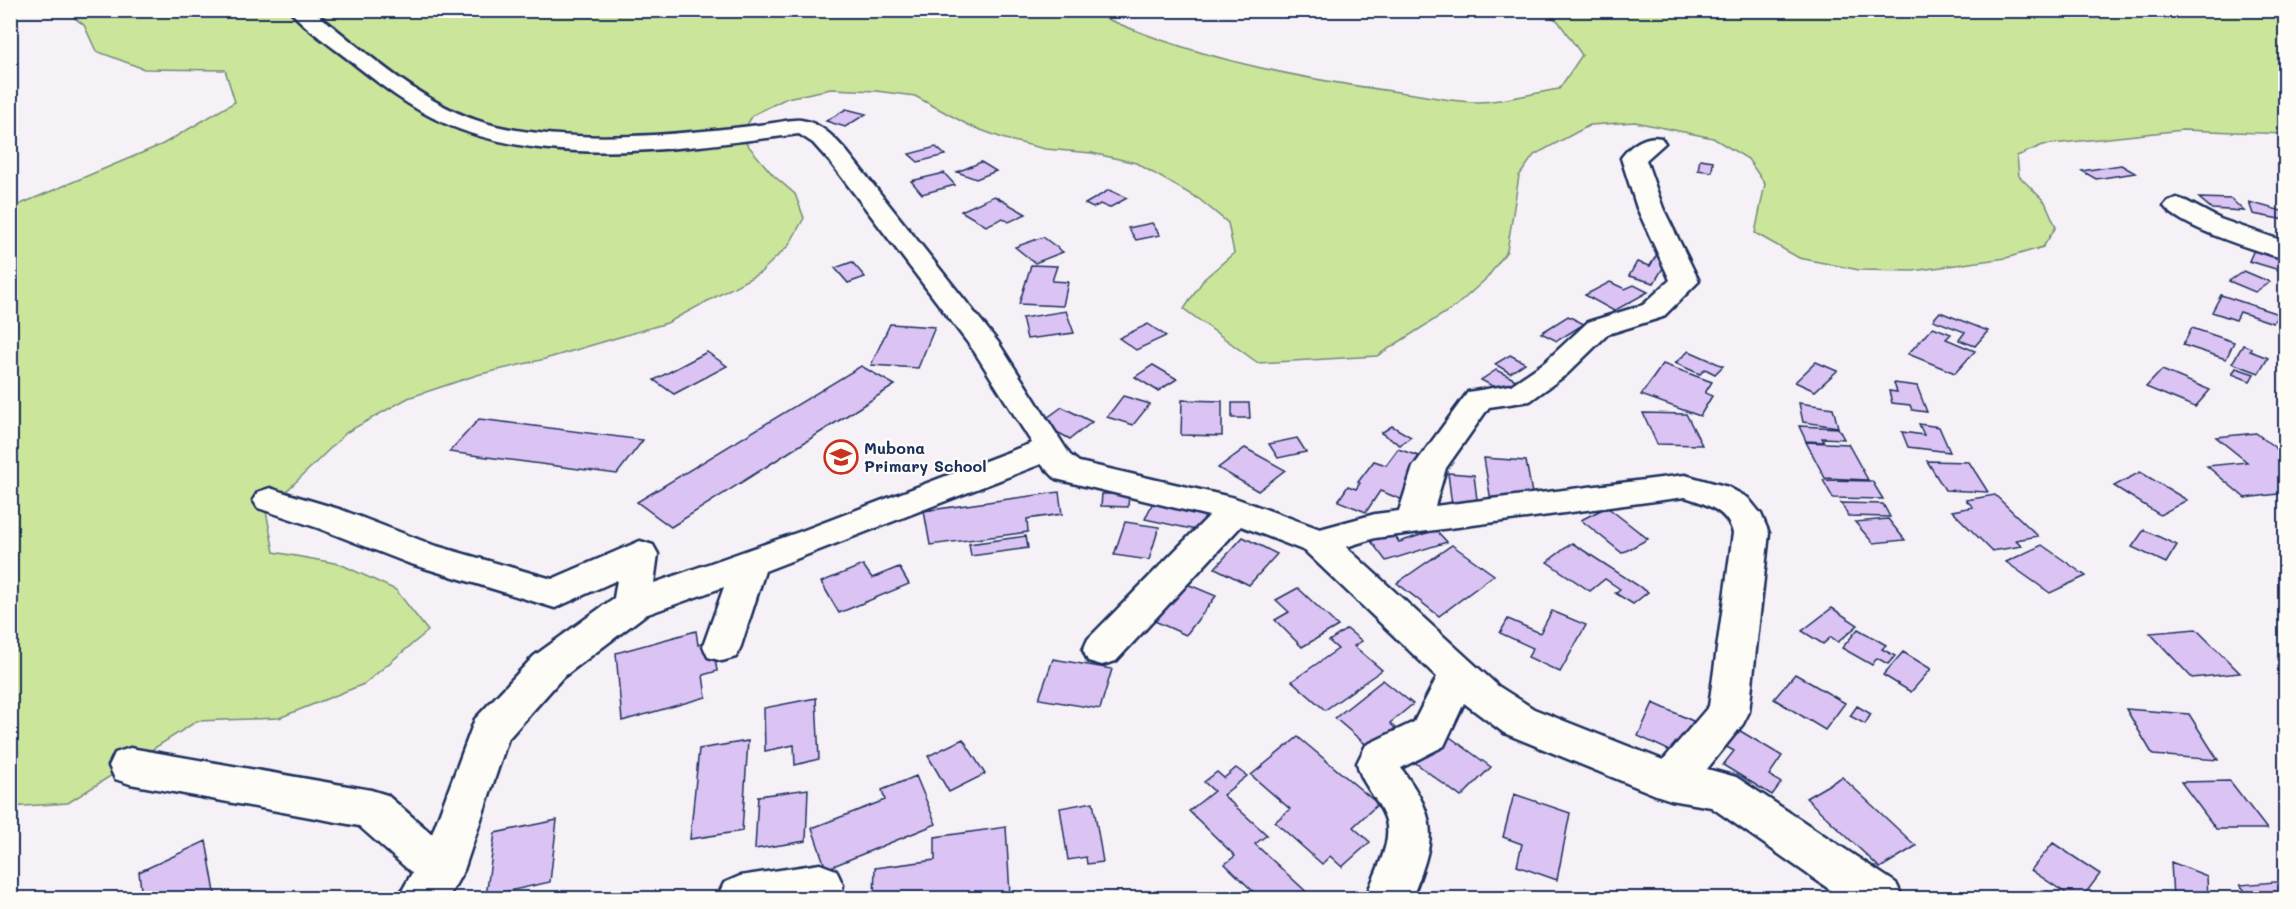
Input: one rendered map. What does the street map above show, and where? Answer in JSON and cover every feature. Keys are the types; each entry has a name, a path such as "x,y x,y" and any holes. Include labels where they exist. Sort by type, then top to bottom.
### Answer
{"street":[{"path":"299,10 412,96 452,118 495,133 567,143 686,140 799,127 810,129 850,171 987,348 1051,448 1056,461 1068,471 1235,510 1318,542 1484,697 1519,721 1671,782 1720,790 1880,898"},
{"path":"1414,520 1431,467 1479,399 1518,393 1556,368 1598,328 1653,311 1684,281 1650,208 1634,158 1653,143"},
{"path":"2176,206 2211,225 2286,251"},
{"path":"431,884 490,731 548,667 632,605 750,563 1051,448"},
{"path":"1318,542 1375,526 1414,520 1685,486 1705,491 1736,507 1750,524 1751,533 1729,712 1671,782"},
{"path":"270,500 330,519 421,554 555,594 640,554 632,605"},
{"path":"1102,650 1235,510"},
{"path":"722,646 750,563"},
{"path":"1389,898 1410,839 1408,818 1402,804 1381,774 1378,764 1381,758 1418,742 1429,734 1459,673"},
{"path":"130,766 371,809 431,884"},
{"path":"740,898 820,885 818,898"}],"green space":[{"path":"65,11 1090,11 1165,41 1244,64 1325,81 1451,100 1488,102 1559,89 1582,55 1558,21 1542,11 2285,11 2285,134 2183,130 2043,145 2017,156 2019,176 2045,202 2056,227 2043,247 2006,258 1913,271 1859,270 1799,258 1755,233 1765,184 1748,159 1713,138 1635,122 1590,125 1534,155 1519,176 1507,251 1487,278 1456,306 1377,356 1258,363 1184,309 1204,279 1234,253 1228,223 1199,199 1136,163 1092,153 1045,149 1005,139 970,126 915,96 831,89 787,98 753,115 740,136 773,175 795,194 804,218 789,245 760,273 667,323 545,359 477,375 408,398 347,432 266,511 274,552 340,564 396,590 428,631 364,684 279,718 197,721 68,803 11,807 11,208 163,144 235,102 225,70 144,69 96,51 84,25"}],"building":[{"path":"846,109 866,114 845,127 826,121"},
{"path":"936,147 945,155 918,162 909,154"},
{"path":"1700,159 1713,161 1712,172 1698,170"},
{"path":"981,162 996,171 976,179 957,172"},
{"path":"2121,165 2135,173 2096,179 2082,171"},
{"path":"944,173 955,185 922,194 911,181"},
{"path":"1109,190 1127,198 1109,208 1100,204 1093,208 1085,204"},
{"path":"994,196 1026,214 1009,222 1003,218 986,226 961,211"},
{"path":"2199,198 2231,199 2244,211 2212,209"},
{"path":"2249,202 2282,211 2285,220 2253,214"},
{"path":"1152,223 1160,235 1136,240 1128,228"},
{"path":"1043,237 1063,252 1035,263 1015,247"},
{"path":"2256,245 2286,254 2286,272 2249,261"},
{"path":"1657,254 1669,258 1654,283 1629,276 1637,262 1650,266"},
{"path":"852,262 865,277 848,283 835,268"},
{"path":"1031,265 1057,266 1052,281 1068,282 1063,306 1019,304"},
{"path":"2244,271 2270,282 2255,292 2229,281"},
{"path":"1610,282 1625,289 1634,285 1648,292 1614,311 1585,295"},
{"path":"2221,295 2278,314 2273,323 2240,312 2236,320 2212,312"},
{"path":"1066,311 1074,333 1027,339 1022,318"},
{"path":"1940,312 1988,331 1975,346 1959,340 1965,332 1933,320"},
{"path":"1568,316 1584,324 1557,341 1541,333"},
{"path":"890,324 935,327 918,368 871,365"},
{"path":"1148,324 1166,336 1136,350 1119,338"},
{"path":"1933,327 1951,334 1946,339 1975,351 1955,373 1908,354"},
{"path":"2192,328 2234,342 2226,359 2183,345"},
{"path":"2243,345 2251,348 2250,351 2268,358 2259,373 2232,363"},
{"path":"1689,351 1723,366 1715,374 1705,369 1700,374 1675,363"},
{"path":"707,352 727,366 674,394 654,380"},
{"path":"1510,355 1525,363 1510,373 1495,364"},
{"path":"1816,362 1837,371 1815,391 1795,382"},
{"path":"1663,364 1712,382 1705,393 1712,396 1700,416 1641,395"},
{"path":"1153,365 1177,379 1158,391 1135,377"},
{"path":"861,366 895,385 671,527 637,502"},
{"path":"2236,368 2254,374 2250,381 2232,374"},
{"path":"1496,370 1522,383 1508,394 1481,380"},
{"path":"2162,370 2210,390 2195,407 2146,387"},
{"path":"1894,383 1917,386 1927,412 1912,410 1910,405 1892,403 1889,391 1897,392"},
{"path":"1123,396 1150,404 1133,425 1107,417"},
{"path":"1182,400 1222,401 1222,436 1181,435"},
{"path":"1232,403 1249,403 1250,418 1232,418"},
{"path":"1799,403 1833,408 1838,427 1803,422"},
{"path":"1062,407 1092,422 1070,439 1040,423"},
{"path":"1643,413 1686,414 1702,445 1657,444"},
{"path":"479,419 643,440 617,474 449,452"},
{"path":"1919,424 1939,427 1950,452 1908,447 1902,432 1924,435"},
{"path":"1392,426 1411,437 1400,445 1381,433"},
{"path":"1799,426 1838,428 1844,439 1822,438 1824,442 1806,441"},
{"path":"2256,433 2286,456 2286,493 2245,498 2207,466 2247,462 2216,437"},
{"path":"1297,438 1306,452 1278,458 1269,444"},
{"path":"1806,442 1848,444 1868,480 1825,478"},
{"path":"1245,448 1285,470 1258,491 1218,468"},
{"path":"1398,449 1430,460 1403,500 1380,491 1366,512 1338,501 1348,486 1356,489 1360,483 1358,482 1374,461 1386,465"},
{"path":"1484,458 1526,461 1534,504 1491,501"},
{"path":"1927,461 1969,462 1988,492 1945,490"},
{"path":"2140,472 2187,500 2160,515 2114,486"},
{"path":"1448,473 1474,475 1478,508 1452,506"},
{"path":"1823,480 1872,481 1883,499 1833,498"},
{"path":"1059,492 1062,514 1027,519 1028,532 930,545 924,511"},
{"path":"1102,494 1129,494 1128,507 1101,506"},
{"path":"1995,495 2038,536 2016,540 2022,546 1992,551 1952,511 1973,507 1966,500"},
{"path":"1154,500 1208,512 1200,531 1145,519"},
{"path":"1841,503 1883,504 1890,517 1848,516"},
{"path":"1607,507 1648,539 1622,553 1581,520"},
{"path":"1888,519 1905,540 1873,543 1855,522"},
{"path":"1125,522 1159,527 1149,560 1114,555"},
{"path":"1436,530 1447,542 1386,561 1370,540 1393,533 1399,542"},
{"path":"2144,530 2177,545 2166,563 2132,547"},
{"path":"1026,536 1028,548 971,556 969,544"},
{"path":"1243,537 1277,554 1249,585 1215,568"},
{"path":"1572,543 1648,592 1633,604 1615,593 1620,589 1605,579 1590,591 1547,562"},
{"path":"1452,545 1494,575 1439,616 1397,583"},
{"path":"2042,545 2086,576 2050,593 2006,562"},
{"path":"863,565 872,578 899,567 909,584 839,613 821,582"},
{"path":"1180,581 1216,596 1186,635 1150,619"},
{"path":"1298,588 1338,626 1302,647 1275,620 1289,612 1276,600"},
{"path":"1832,608 1858,625 1838,642 1831,637 1823,644 1802,631"},
{"path":"1552,611 1586,625 1560,672 1528,657 1533,648 1500,633 1508,619 1540,633"},
{"path":"1347,629 1362,641 1354,646 1382,670 1325,710 1292,681 1338,649 1329,641"},
{"path":"1858,629 1886,645 1882,649 1895,656 1888,664 1877,658 1872,665 1842,648"},
{"path":"2196,629 2240,673 2192,678 2150,633"},
{"path":"696,631 698,645 712,640 717,671 703,675 706,697 622,721 616,653"},
{"path":"1903,652 1931,669 1911,692 1883,675"},
{"path":"1053,659 1112,669 1100,709 1039,699"},
{"path":"1795,674 1845,703 1825,730 1774,699"},
{"path":"1383,680 1413,704 1390,723 1395,728 1370,748 1335,718"},
{"path":"816,698 819,759 795,765 794,745 765,751 764,708"},
{"path":"1653,703 1693,721 1679,755 1638,736"},
{"path":"1857,706 1871,714 1865,724 1850,716"},
{"path":"2126,709 2189,714 2218,760 2153,755"},
{"path":"1737,729 1782,756 1769,775 1781,783 1772,795 1723,765 1734,751 1725,746"},
{"path":"1443,732 1491,767 1461,797 1413,761"},
{"path":"1298,737 1378,804 1353,827 1370,842 1342,867 1330,856 1322,864 1275,822 1290,809 1251,775"},
{"path":"963,739 985,774 949,792 928,756"},
{"path":"748,741 742,831 690,839 699,749"},
{"path":"1236,768 1247,776 1223,795 1267,835 1255,844 1313,898 1260,898 1225,864 1235,856 1189,811 1214,791 1204,782 1217,772 1224,778"},
{"path":"916,776 936,824 826,869 812,828 885,800 882,790"},
{"path":"1842,777 1916,846 1880,868 1806,798"},
{"path":"2230,781 2267,829 2216,829 2181,782"},
{"path":"808,789 806,841 755,849 758,796"},
{"path":"1514,794 1570,813 1557,880 1517,866 1522,844 1503,837"},
{"path":"1093,802 1103,862 1087,864 1086,857 1068,860 1060,808"},
{"path":"557,820 550,882 486,896 495,833"},
{"path":"1006,827 1010,895 981,898 874,898 875,868 935,860 935,837"},
{"path":"206,841 216,898 142,898 139,872"},
{"path":"2053,843 2100,874 2082,898 2073,898 2031,870"},
{"path":"2171,862 2207,876 2208,898 2173,898"},
{"path":"2286,881 2286,898 2251,898 2240,885"}],"place":[{"name":"Mubona Primary School","path":"841,457"}]}
